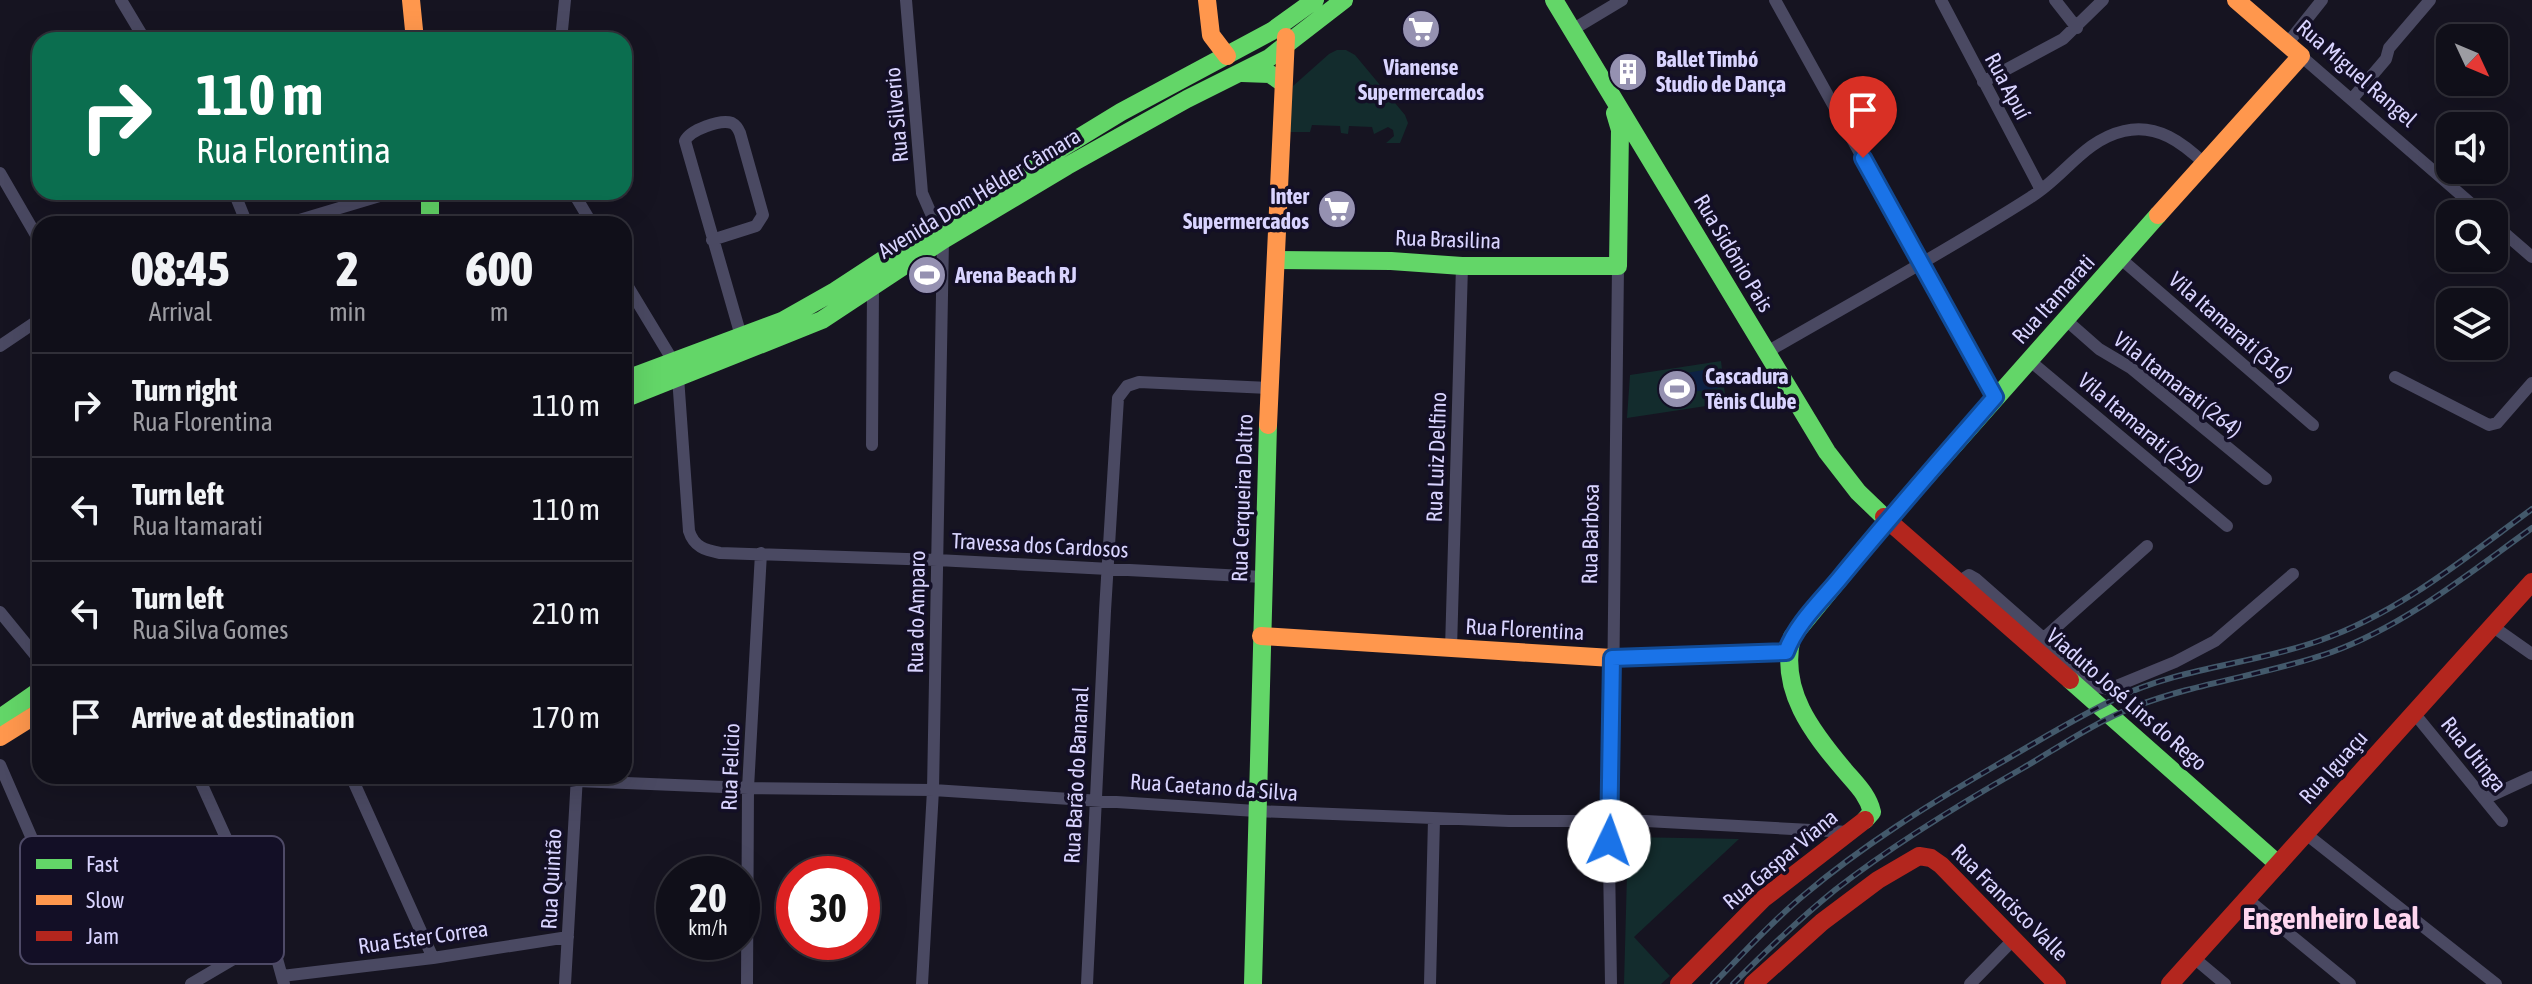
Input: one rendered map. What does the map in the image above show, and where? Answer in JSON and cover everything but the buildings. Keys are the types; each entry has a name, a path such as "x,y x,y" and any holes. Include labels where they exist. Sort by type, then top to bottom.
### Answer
{"main road":[{"path":"411,0 414,32"},
{"path":"1207,0 1211,35 1227,56"},
{"name":"Avenida Dom Hélder Câmara","path":"632,378 676,369 802,330 873,286 940,233 1121,112 1227,56 1315,0"},
{"name":"Avenida Dom Hélder Câmara","path":"632,394 741,336 782,321 1187,99 1242,73 1284,48 1344,0"},
{"name":"Rua Sidônio Pais","path":"1554,0 1605,89 1843,474 1888,520"},
{"name":"Rua Miguel Rangel","path":"2236,0 2294,50"},
{"name":"Rua Cerqueira Daltro","path":"1253,984 1269,388 1284,48 1294,16"},
{"name":"Rua Itamarati","path":"1786,652 1792,637 1888,520 2205,164 2294,50"},
{"path":"1242,73 1270,74 1283,83"},
{"name":"Rua Barbosa","path":"1605,89 1620,130 1618,266"},
{"name":"Rua Brasilina","path":"1276,260 1391,261 1462,266 1618,266"},
{"name":"Viaduto José Lins do Rego","path":"1888,520 2272,858"},
{"name":"Rua Iguaçu","path":"2170,984 2247,899 2272,858 2306,834 2532,582"},
{"name":"Rua Florentina","path":"1261,636 1612,658 1786,652"},
{"name":"Rua Gaspar Viana","path":"1679,984 1763,899 1870,816 1871,804 1807,719 1794,689 1786,652"},
{"path":"0,718 32,696"},
{"path":"0,737 32,717"},
{"name":"Rua Francisco Valle","path":"1753,984 1786,952 1881,877 1912,860 1927,856 1941,865 2057,984"}],"street":[{"path":"121,0 140,32"},
{"path":"562,32 565,0"},
{"name":"Rua Silverio","path":"906,0 922,193 940,233"},
{"path":"1572,30 1622,0"},
{"path":"1775,0 1995,397"},
{"name":"Rua Apuí","path":"1941,0 2041,190"},
{"path":"2055,0 2077,28"},
{"path":"1983,82 2063,39 2103,0"},
{"path":"2294,50 2322,0"},
{"path":"2352,99 2386,59 2389,48 2430,0"},
{"name":"Rua Miguel Rangel","path":"2294,50 2467,200"},
{"path":"712,240 756,226 762,220 740,133 728,122 695,130 686,136 685,141 712,240 741,336"},
{"path":"1767,352 2041,190 2101,138 2128,130 2168,135 2205,164"},
{"path":"0,173 32,228"},
{"path":"313,216 366,200"},
{"name":"Rua do Amparo","path":"922,984 933,790 940,233"},
{"path":"2508,236 2532,257"},
{"name":"Vila Itamarati (316)","path":"2121,259 2313,425"},
{"name":"Rua Luiz Delfino","path":"1451,649 1462,266"},
{"name":"Rua Barbosa","path":"1611,984 1610,821 1618,266"},
{"path":"872,445 873,286"},
{"path":"632,294 676,369"},
{"name":"Vila Itamarati (264)","path":"2066,320 2099,349 2131,368 2266,479"},
{"path":"0,346 32,324"},
{"name":"Vila Itamarati (250)","path":"2029,360 2227,526"},
{"name":"Travessa dos Cardosos","path":"676,369 689,531 695,544 705,550 1263,577"},
{"path":"2395,377 2489,425 2497,423 2532,383"},
{"name":"Rua Barão do Bananal","path":"1087,984 1107,569 1120,393 1134,383 1147,381 1269,388"},
{"path":"2044,638 2147,546"},
{"name":"Rua Felicio","path":"747,984 748,788 761,553"},
{"path":"1962,584 1966,576 1974,577 2099,687 2109,689 2203,648 2229,631 2293,574"},
{"path":"0,612 32,651"},
{"path":"2492,626 2532,654"},
{"name":"Rua Utinga","path":"2414,713 2502,821"},
{"path":"0,765 31,836"},
{"path":"2484,799 2532,777"},
{"name":"Rua Caetano da Silva","path":"632,781 748,788 933,790 1434,819 1610,821 1849,832"},
{"path":"202,784 225,836"},
{"path":"355,784 433,958"},
{"name":"Rua Quintão","path":"565,984 577,784"},
{"path":"1430,984 1434,819"},
{"path":"2306,834 2496,984"},
{"path":"2247,899 2350,984"},
{"name":"Rua Ester Correa","path":"283,980 568,937"},
{"path":"1970,984 2014,939"},
{"path":"2194,958 2225,984"},
{"path":"191,984 225,964"}],"green space":[{"path":"1337,50 1346,50 1355,55 1405,115 1408,123 1400,143 1386,143 1394,136 1393,130 1388,127 1374,134 1372,127 1349,126 1348,134 1341,133 1340,126 1312,125 1310,132 1289,132 1293,86"},
{"name":"Cascadura Tênis Clube","path":"1721,361 1726,403 1627,418 1630,375"},
{"path":"1628,837 1739,839 1634,937 1670,976 1661,984 1624,984"}],"water":[{"path":"1715,368 1718,388 1678,394 1675,375"}],"railway":[{"path":"1713,984 1780,916 1849,859 1921,811 2040,740 2141,688 2192,672 2296,648 2350,629 2431,582 2532,509"},
{"path":"1733,984 1796,924 1857,873 1903,841 2077,735 2158,698 2283,667 2359,641 2436,597 2532,528"}],"traffic: fast":[{"path":"632,377 782,321 1121,112 1272,31 1315,0"},
{"path":"632,396 822,320 943,240 1067,166 1187,99 1269,58 1344,0"},
{"path":"1554,0 1827,452 1858,492 1884,517"},
{"path":"1242,73 1270,74 1283,83"},
{"path":"1276,260 1391,261 1462,266 1618,266 1620,130 1615,113"},
{"path":"430,200 430,216"},
{"path":"1865,820 1872,812 1868,800 1810,725 1794,692 1789,656 1792,637 1888,520 2158,215"},
{"path":"1253,984 1268,425"},
{"path":"2070,680 2278,864"},
{"path":"0,718 32,696"}],"traffic: slow":[{"path":"411,0 414,32"},
{"path":"1207,0 1211,35 1227,56"},
{"path":"2158,215 2301,56 2236,0"},
{"path":"1268,425 1286,37"},
{"path":"1261,636 1612,658 1786,652"},
{"path":"0,737 32,717"}],"traffic: jam":[{"path":"1884,517 2070,680"},
{"path":"2170,984 2532,582"},
{"path":"1679,984 1763,899 1865,820"},
{"path":"1753,984 1822,922 1878,880 1919,856 1931,858 1941,865 2057,984"}],"place":[{"name":"Vianense Supermercados","path":"1421,29"},
{"name":"Ballet Timbó Studio de Dança","path":"1628,72"},
{"name":"Inter Supermercados","path":"1337,209"},
{"name":"Arena Beach RJ","path":"927,275"},
{"name":"Cascadura Tênis Clube","path":"1677,389"}],"district":[{"name":"Engenheiro Leal","path":"2331,918"}],"route":[{"path":"1609,841 1612,658 1786,652 1792,637 1818,605 1995,397 1863,158"}]}
